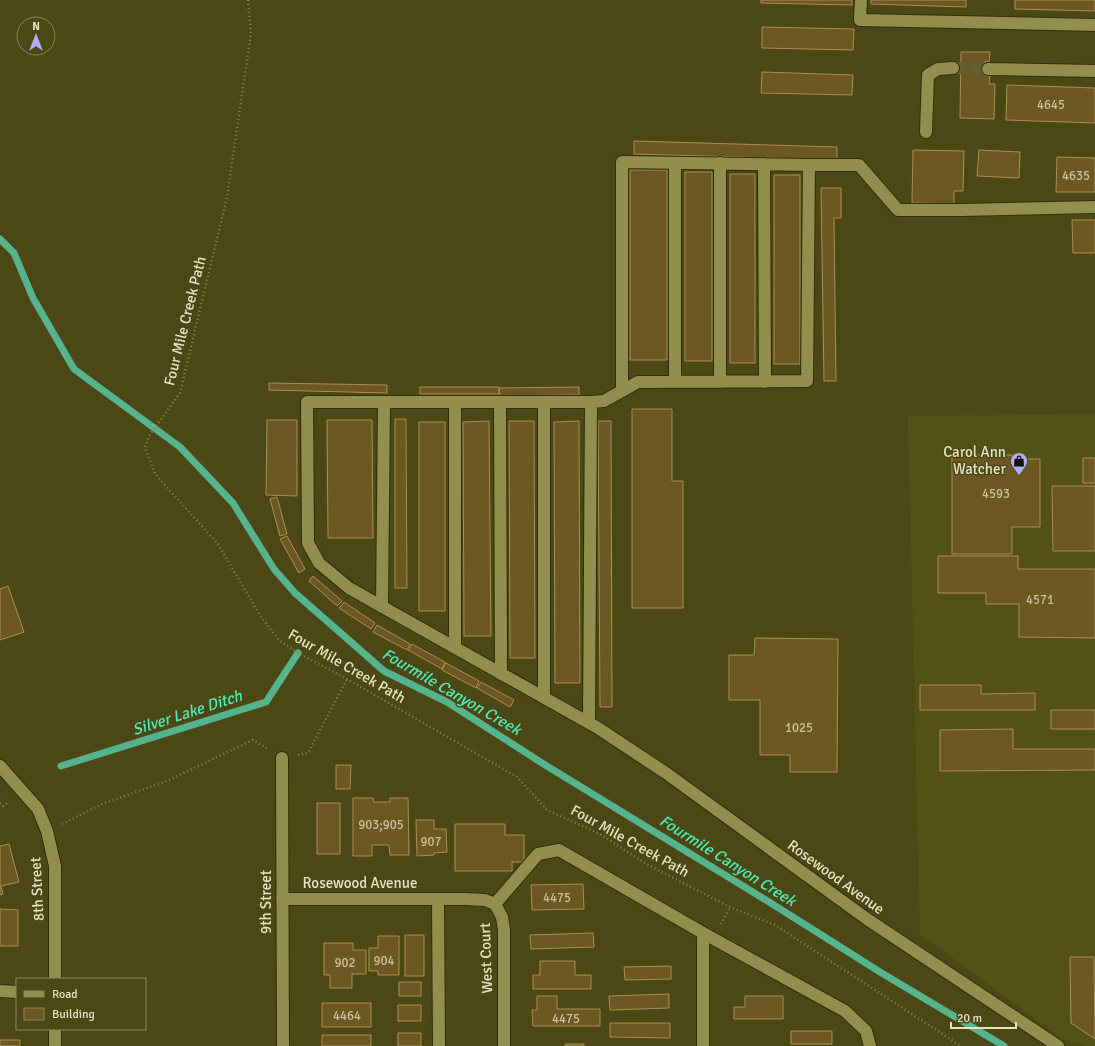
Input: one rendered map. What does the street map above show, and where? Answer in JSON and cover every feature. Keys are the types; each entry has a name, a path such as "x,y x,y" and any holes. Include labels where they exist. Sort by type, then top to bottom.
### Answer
{"street":[{"path":"861,0 860,20 1095,25"},
{"path":"926,132 928,75 938,69 953,68"},
{"path":"988,69 1095,71"},
{"path":"622,391 622,162 859,165 898,210 1095,208"},
{"path":"675,382 676,163"},
{"path":"720,163 720,382"},
{"path":"764,164 765,382"},
{"path":"382,607 384,402 591,402 604,401 638,382 807,381 809,164"},
{"name":"Rosewood Avenue","path":"384,402 307,402 308,543 318,563 348,588 594,725 666,773 867,919 1058,1046"},
{"path":"455,402 455,648"},
{"path":"500,402 501,674"},
{"path":"544,402 544,697"},
{"path":"591,402 594,725"},
{"name":"9th Street","path":"282,758 283,1046"},
{"name":"8th Street","path":"0,766 38,809 47,831 55,866 55,978"},
{"path":"495,904 538,854 558,850 703,934 845,1011 866,1031 870,1046"},
{"name":"Rosewood Avenue","path":"282,899 438,899"},
{"path":"438,899 439,1046"},
{"name":"West Court","path":"438,899 485,900 495,904 502,917 504,930 504,1046"},
{"path":"703,934 703,1046"},
{"path":"0,991 16,992"},
{"path":"55,1030 55,1046"}],"path":[{"name":"Four Mile Creek Path","path":"248,0 251,33 227,197 180,393 149,436 145,448 155,474 218,544 261,617 279,640 298,653 347,679 517,777 547,810 598,833 648,865 730,907 775,925 961,1046"},
{"path":"47,831 102,804 167,781 253,740 282,758 308,753 347,679"}],"shaded area":[{"path":"1095,414 1095,1046 1086,1046 1063,1039 920,934 908,416"}],"building":[{"path":"761,0 852,0 852,5 761,3"},
{"path":"871,0 966,0 966,7 871,4"},
{"path":"1015,0 1095,0 1095,11 1015,9"},
{"path":"762,27 854,29 853,50 762,48"},
{"path":"961,52 990,52 989,62 985,61 985,74 990,75 989,84 995,84 994,119 960,118"},
{"path":"762,72 853,75 852,95 761,93"},
{"path":"1007,85 1095,88 1095,123 1006,120"},
{"path":"634,141 837,147 837,160 634,154"},
{"path":"913,150 964,151 963,191 954,191 954,204 912,203"},
{"path":"979,150 1020,152 1019,178 977,176"},
{"path":"1057,157 1095,158 1095,192 1056,192"},
{"path":"630,170 667,170 667,360 630,360"},
{"path":"685,172 712,172 712,361 685,361"},
{"path":"730,174 755,174 755,363 730,363"},
{"path":"774,175 800,175 800,364 774,364"},
{"path":"821,188 841,188 841,218 834,218 836,381 824,381"},
{"path":"1072,220 1095,220 1095,253 1073,253"},
{"path":"269,383 387,385 387,393 269,390"},
{"path":"420,387 499,387 499,394 420,394"},
{"path":"579,387 579,395 500,396 499,388"},
{"path":"632,409 672,409 672,481 683,481 683,608 632,608"},
{"path":"395,419 406,419 407,588 395,588"},
{"path":"267,420 297,420 297,496 266,495"},
{"path":"327,420 372,420 373,538 328,538"},
{"path":"489,421 491,636 464,636 463,422"},
{"path":"509,421 534,421 535,658 510,658"},
{"path":"579,421 580,683 555,683 554,422"},
{"path":"598,421 611,421 612,707 600,707"},
{"path":"419,422 445,422 445,611 419,611"},
{"path":"952,455 1012,455 1012,459 1040,459 1040,527 1012,527 1012,554 952,554"},
{"path":"1083,458 1095,458 1095,483 1083,483"},
{"path":"1052,486 1095,486 1095,551 1053,551"},
{"path":"277,497 287,534 280,536 270,499"},
{"path":"287,536 305,569 299,573 280,539"},
{"path":"938,556 1018,556 1018,569 1095,569 1095,638 1019,637 1019,604 986,604 986,593 938,593"},
{"path":"313,576 342,601 337,606 309,581"},
{"path":"8,586 24,632 0,640 0,589"},
{"path":"344,602 375,623 371,629 339,608"},
{"path":"377,625 410,644 407,650 373,632"},
{"path":"755,638 838,639 837,772 790,772 790,755 760,755 760,700 729,700 729,655 754,655"},
{"path":"412,644 445,662 442,669 408,650"},
{"path":"446,663 479,681 476,688 442,670"},
{"path":"481,682 514,700 510,707 477,688"},
{"path":"920,685 981,685 981,694 1035,693 1035,710 920,710"},
{"path":"1051,710 1095,710 1095,729 1051,729"},
{"path":"1013,729 1013,749 1095,749 1095,770 940,771 940,730"},
{"path":"336,765 351,765 350,789 336,789"},
{"path":"353,798 373,798 374,802 390,802 390,798 408,798 409,855 390,855 389,845 372,845 372,856 353,856"},
{"path":"317,803 340,803 340,854 317,854"},
{"path":"416,820 434,820 434,829 446,829 447,852 434,853 434,855 417,856"},
{"path":"455,824 505,824 505,835 524,835 524,862 512,862 512,871 455,871"},
{"path":"9,844 19,882 1,886 3,894 0,895 0,846"},
{"path":"583,884 584,909 532,910 531,885"},
{"path":"0,909 18,910 18,946 0,946"},
{"path":"593,933 594,947 531,949 530,935"},
{"path":"405,935 424,935 424,976 405,976"},
{"path":"378,936 399,936 399,975 378,975 378,971 369,971 369,948 378,948"},
{"path":"324,943 353,943 353,950 366,950 366,974 352,974 352,988 330,988 330,975 324,975"},
{"path":"1070,957 1094,957 1095,1039 1071,1023"},
{"path":"540,961 575,961 575,975 591,975 591,989 533,989 533,975 540,975"},
{"path":"671,966 671,979 625,980 624,967"},
{"path":"399,982 421,982 421,996 399,996"},
{"path":"669,994 669,1008 610,1010 609,996"},
{"path":"537,996 557,996 557,1009 600,1009 600,1026 533,1026 532,1010 537,1010"},
{"path":"745,996 783,996 783,1019 734,1019 734,1007 745,1007"},
{"path":"322,1003 371,1003 371,1027 322,1027"},
{"path":"398,1005 421,1005 421,1021 398,1021"},
{"path":"610,1023 670,1023 670,1038 610,1037"},
{"path":"791,1031 832,1031 832,1044 791,1044"},
{"path":"398,1033 421,1033 421,1046 398,1046"},
{"path":"322,1035 371,1035 371,1046 322,1046"},
{"path":"0,1040 20,1040 20,1046 0,1046"},
{"path":"565,1044 584,1044 584,1046 565,1046"}],"waterway":[{"name":"Fourmile Canyon Creek","path":"0,239 14,253 33,298 74,369 180,447 233,503 274,569 295,593 384,671 447,702 542,763 774,905 880,972 1004,1046"},
{"name":"Silver Lake Ditch","path":"61,766 266,702 298,653"}],"tunnel":[{"path":"953,68 988,69"}],"place":[{"name":"Carol Ann Watcher","path":"1019,476"}]}
